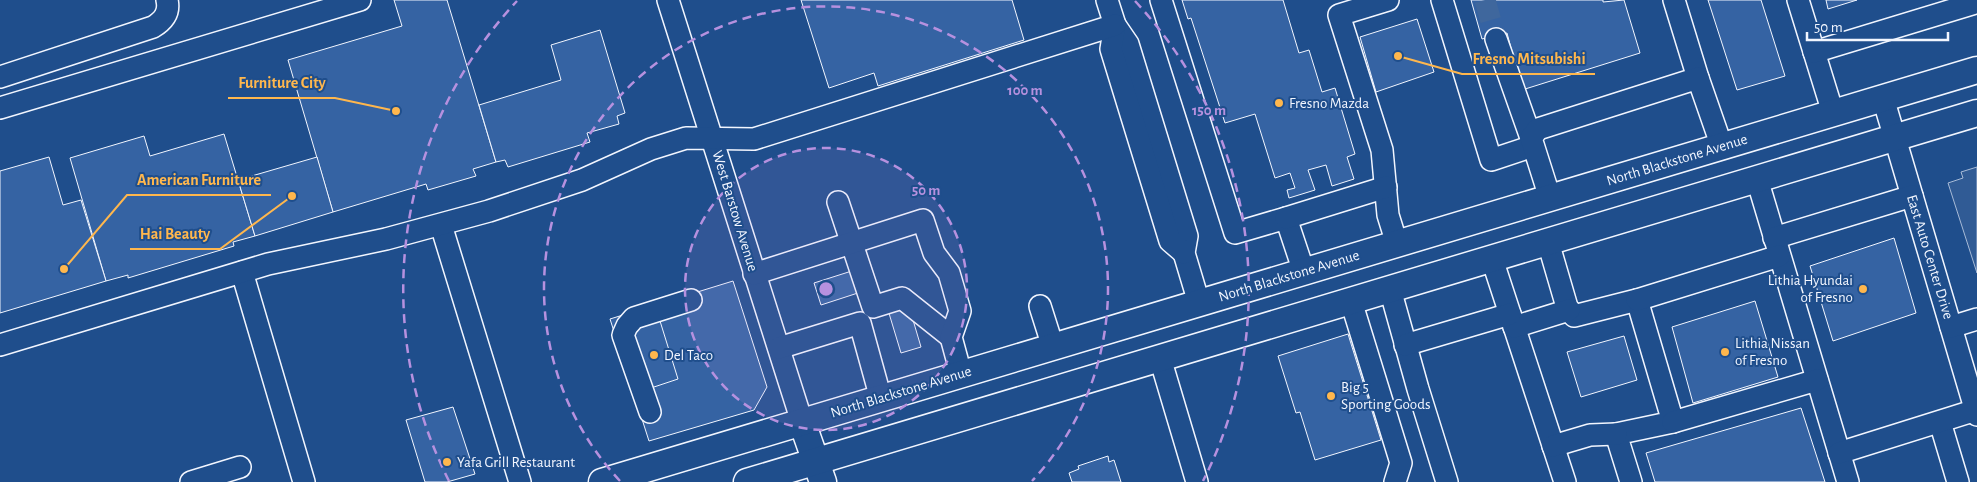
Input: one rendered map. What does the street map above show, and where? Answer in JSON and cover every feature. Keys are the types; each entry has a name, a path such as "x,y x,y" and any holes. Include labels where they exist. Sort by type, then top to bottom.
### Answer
{"main road":[{"name":"North Blackstone Avenue","path":"602,482 1977,70"},
{"path":"747,482 820,472 1160,358 1977,113"},
{"path":"802,422 820,472"}],"street":[{"path":"0,77 153,27 164,21 167,13 167,0"},
{"path":"0,108 360,0"},
{"name":"West Barstow Avenue","path":"668,0 802,422"},
{"path":"1107,0 1115,26 1128,44 1187,236 1184,253 1199,303"},
{"path":"1162,0 1235,233 1386,187"},
{"path":"1388,0 1336,8 1382,150 1388,215 1397,244"},
{"path":"1442,0 1491,160 1532,142 1538,129 1698,78"},
{"path":"1674,0 1698,78 1722,146"},
{"path":"1798,0 1833,113"},
{"path":"1814,52 1973,8"},
{"path":"0,345 242,272 441,225 572,183 651,149 686,138 754,139 1115,26"},
{"path":"1496,39 1550,198"},
{"name":"East Auto Center Drive","path":"1882,98 1976,412"},
{"path":"1757,179 1848,482"},
{"path":"1548,242 1570,310 1574,316 1637,300 1912,196"},
{"path":"838,202 850,242 881,398"},
{"path":"1286,218 1304,272"},
{"path":"754,274 923,220 934,253 949,272 960,311 950,337"},
{"path":"441,225 520,482"},
{"path":"1492,259 1565,482"},
{"path":"242,272 304,482"},
{"path":"1390,289 1447,482"},
{"path":"779,348 866,315 902,298 950,337 961,374"},
{"path":"650,412 624,335 627,326 634,318 691,300"},
{"path":"1637,300 1674,422"},
{"path":"1351,301 1401,462 1395,482"},
{"path":"1040,306 1053,347"},
{"path":"1406,345 1512,320 1570,310"},
{"path":"1951,326 1977,319"},
{"path":"1160,358 1197,482"},
{"path":"1553,446 1590,435 1616,434 1674,422 1817,380"},
{"path":"1839,453 1976,412"},
{"path":"1940,422 1958,482"},
{"path":"1616,434 1631,482"},
{"path":"191,482 240,467"}],"shaded area":[{"path":"1977,167 1977,273 1948,183 1963,178 1961,172"}],"building":[{"path":"394,0 447,0 496,162 473,169 476,176 428,190 426,184 333,212 288,60 402,26"},
{"path":"801,0 1012,0 1024,40 878,86 874,73 829,88"},
{"name":"Fresno Mazda","path":"1182,0 1283,0 1299,53 1309,50 1322,92 1335,88 1355,154 1347,157 1354,179 1332,186 1326,165 1308,170 1315,190 1289,198 1287,190 1295,188 1290,173 1275,178 1255,114 1225,123 1191,18 1188,19"},
{"path":"1471,0 1603,0 1603,2 1624,0 1640,53 1522,90 1507,33 1482,39"},
{"path":"1708,0 1761,0 1785,76 1737,90"},
{"path":"1826,0 1857,0 1828,9"},
{"path":"1417,19 1434,72 1376,92 1360,37"},
{"path":"600,30 625,113 617,116 619,124 587,133 590,142 508,167 505,160 496,162 479,105 561,80 551,45"},
{"path":"224,134 255,236 233,242 234,246 128,278 128,275 106,281 70,158 144,136 150,156"},
{"path":"49,157 63,205 81,200 106,281 0,313 0,171"},
{"path":"317,157 333,212 255,236 238,180"},
{"name":"Lithia Hyundai of Fresno","path":"1894,238 1916,313 1833,341 1810,266"},
{"path":"858,269 864,291 821,305 814,283"},
{"path":"733,281 767,387 754,410 649,441 610,319"},
{"name":"Lithia Nissan of Fresno","path":"1755,301 1778,377 1693,403 1672,327"},
{"path":"908,303 921,347 901,353 888,310"},
{"name":"Del Taco","path":"660,321 678,379 648,389 630,331"},
{"path":"1348,334 1381,440 1315,460 1300,412 1296,413 1278,356"},
{"path":"1624,336 1637,380 1581,397 1567,352"},
{"path":"453,407 475,474 447,482 425,482 406,420"},
{"path":"1801,408 1825,482 1655,482 1646,453"},
{"path":"1108,456 1109,462 1114,460 1121,482 1072,482 1069,473 1079,469 1078,466"}],"tunnel":[{"path":"1485,0 1496,39"}],"place":[{"name":"Fresno Mitsubishi","path":"1398,56"},
{"name":"Fresno Mazda","path":"1279,103"},
{"name":"Furniture City","path":"396,111"},
{"name":"Hai Beauty","path":"292,196"},
{"name":"American Furniture","path":"64,269"},
{"name":"Lithia Hyundai of Fresno","path":"1863,289"},
{"name":"Lithia Nissan of Fresno","path":"1725,352"},
{"name":"Del Taco","path":"654,355"},
{"name":"Big 5 Sporting Goods","path":"1331,396"},
{"name":"Yafa Grill Restaurant","path":"447,462"}]}
